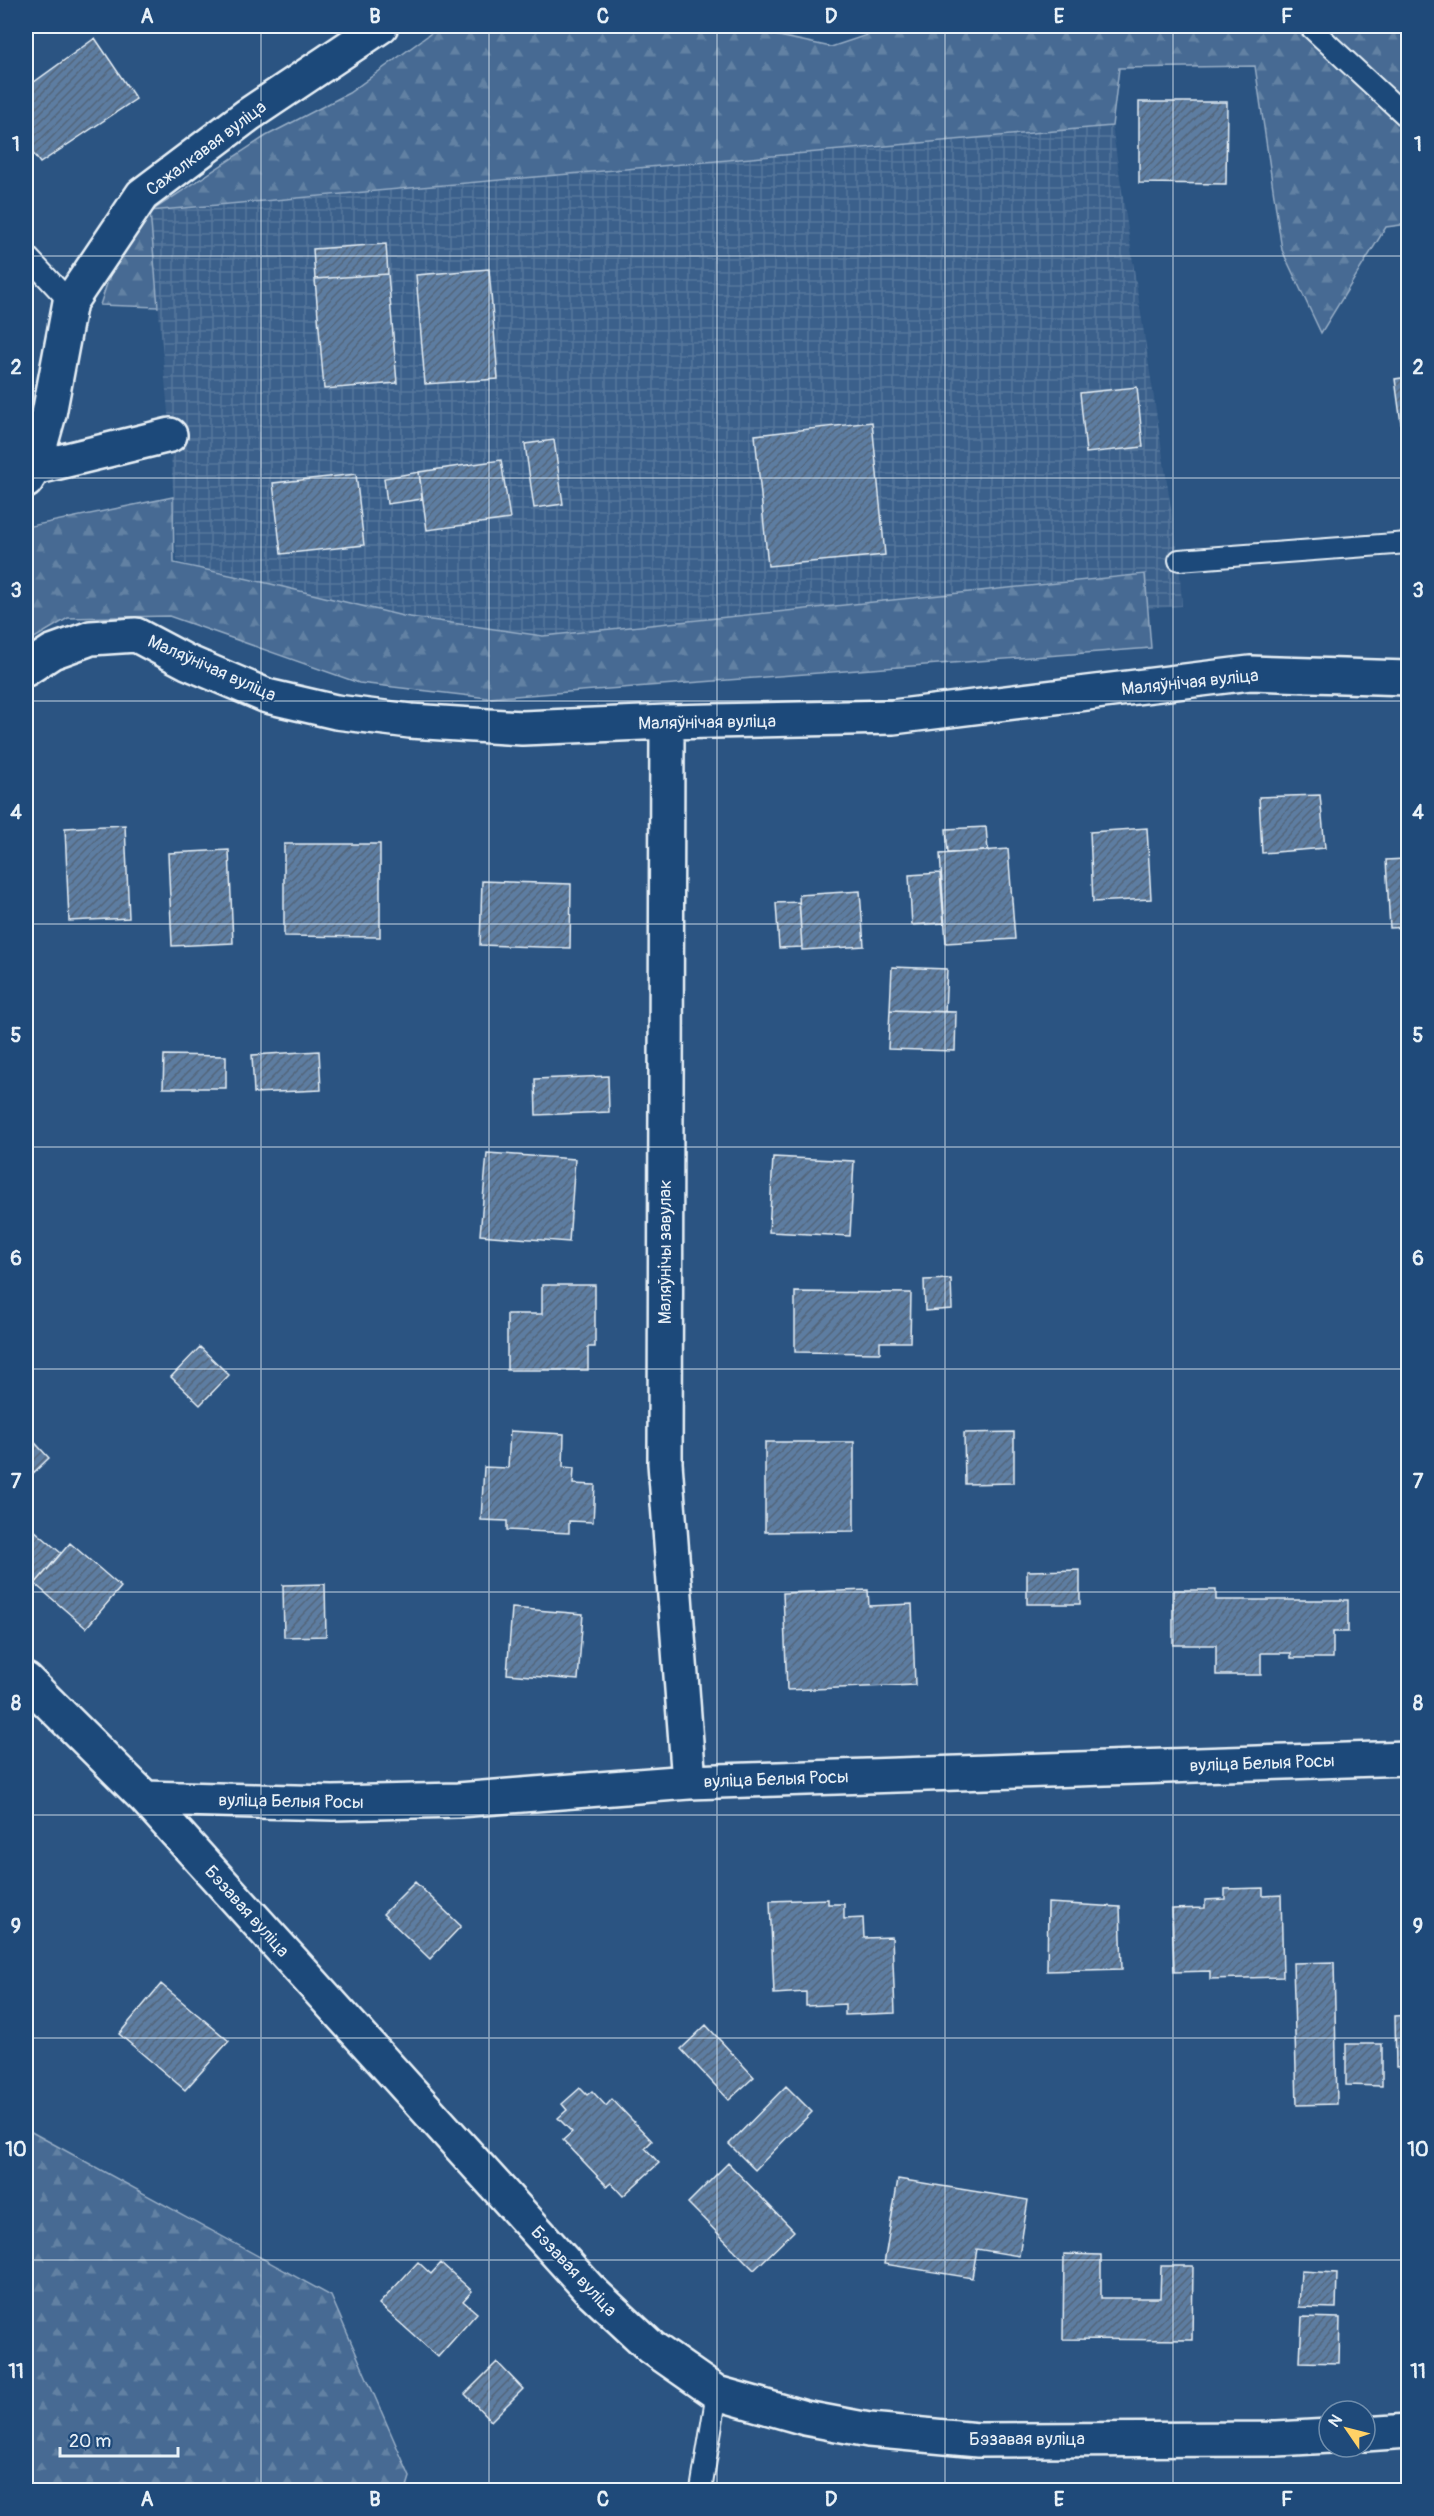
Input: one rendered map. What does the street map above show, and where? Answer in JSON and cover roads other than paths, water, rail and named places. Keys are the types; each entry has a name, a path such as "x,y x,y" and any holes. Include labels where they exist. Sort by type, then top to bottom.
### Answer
{"street":[{"name":"Сажалкавая вуліца","path":"30,474 49,414 70,302 141,195 248,115 381,26"},
{"path":"30,474 170,435"},
{"name":"Маляўнічая вуліца","path":"26,669 51,652 91,638 136,635 187,662 267,696 336,711 410,721 522,728 893,717 1250,673 1408,678"},
{"name":"Маляўнічы завулак","path":"667,722 665,1463 689,1782"},
{"name":"Бэзавая вуліца","path":"26,1680 145,1798 589,2289 651,2348 717,2393 805,2418 869,2430 978,2440 1277,2439 1317,2437"},
{"name":"вуліца Белыя Росы","path":"145,1798 333,1803 458,1800 689,1782 1408,1758"},
{"path":"1377,2433 1408,2431"}],"lane":[{"path":"1309,26 1408,118"},
{"path":"26,255 70,302"},
{"path":"1179,560 1408,543"},
{"path":"701,2490 717,2393"}]}
